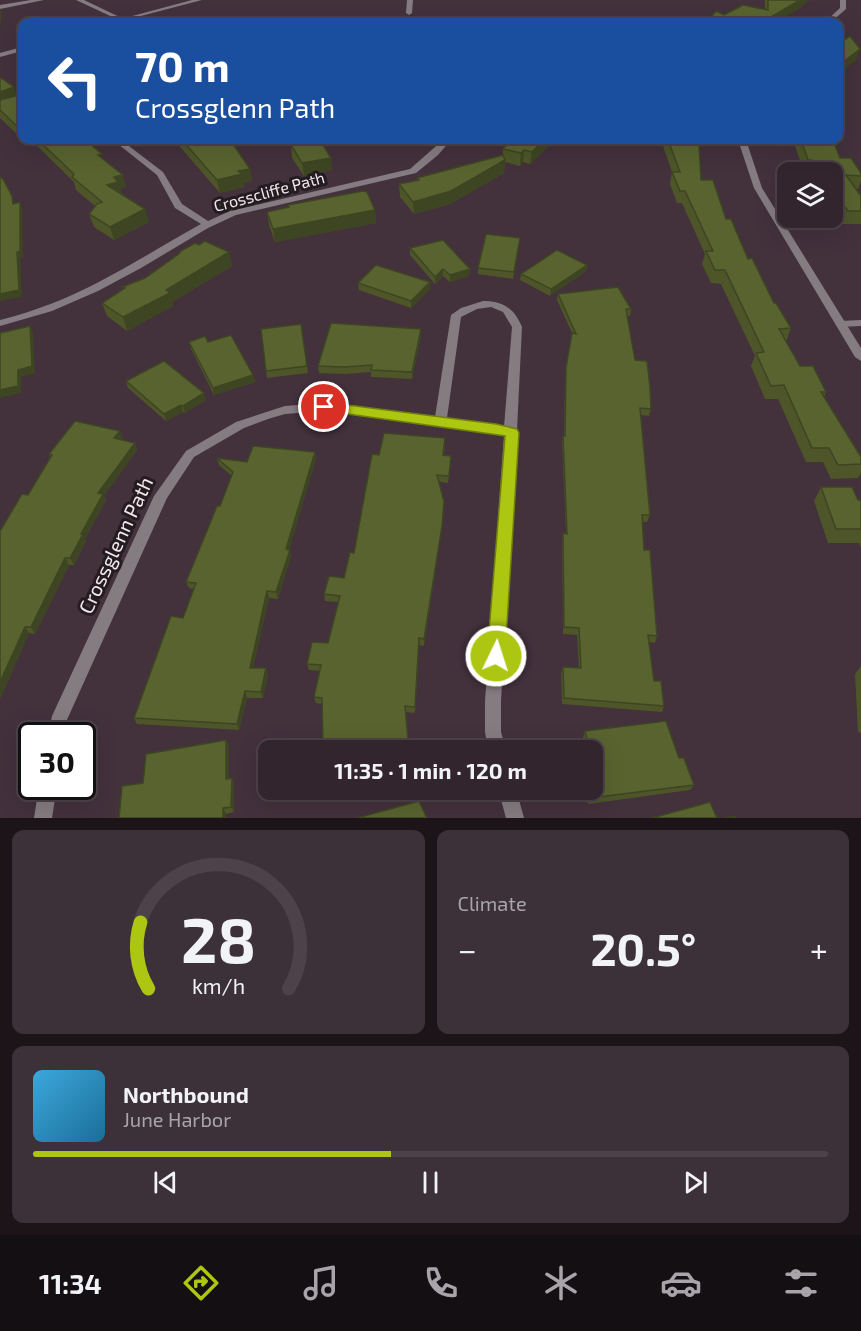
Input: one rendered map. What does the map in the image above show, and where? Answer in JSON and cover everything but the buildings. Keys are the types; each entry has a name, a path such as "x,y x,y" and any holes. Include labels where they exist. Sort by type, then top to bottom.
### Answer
{"street":[{"path":"0,8 41,0"},
{"path":"79,0 118,18"},
{"path":"136,18 199,0"},
{"path":"409,13 410,0"},
{"path":"833,18 843,9 843,0"},
{"path":"0,55 18,49"},
{"path":"122,144 160,174 178,206 206,223"},
{"name":"Crosscliffe Path","path":"0,324 44,311 124,274 206,223 253,207 413,171 443,144"},
{"path":"743,144 758,188 861,357"},
{"path":"440,422 456,315 469,307 487,304 501,306 514,316 517,327 511,413 512,433 493,700 495,740"},
{"path":"840,324 861,323"},
{"name":"Crossglenn Path","path":"58,722 161,496 190,454 240,425 285,410 324,407 512,433"},
{"path":"43,818 46,800"},
{"path":"510,800 515,818"}],"route":[{"path":"324,407 512,433 496,656"}]}
